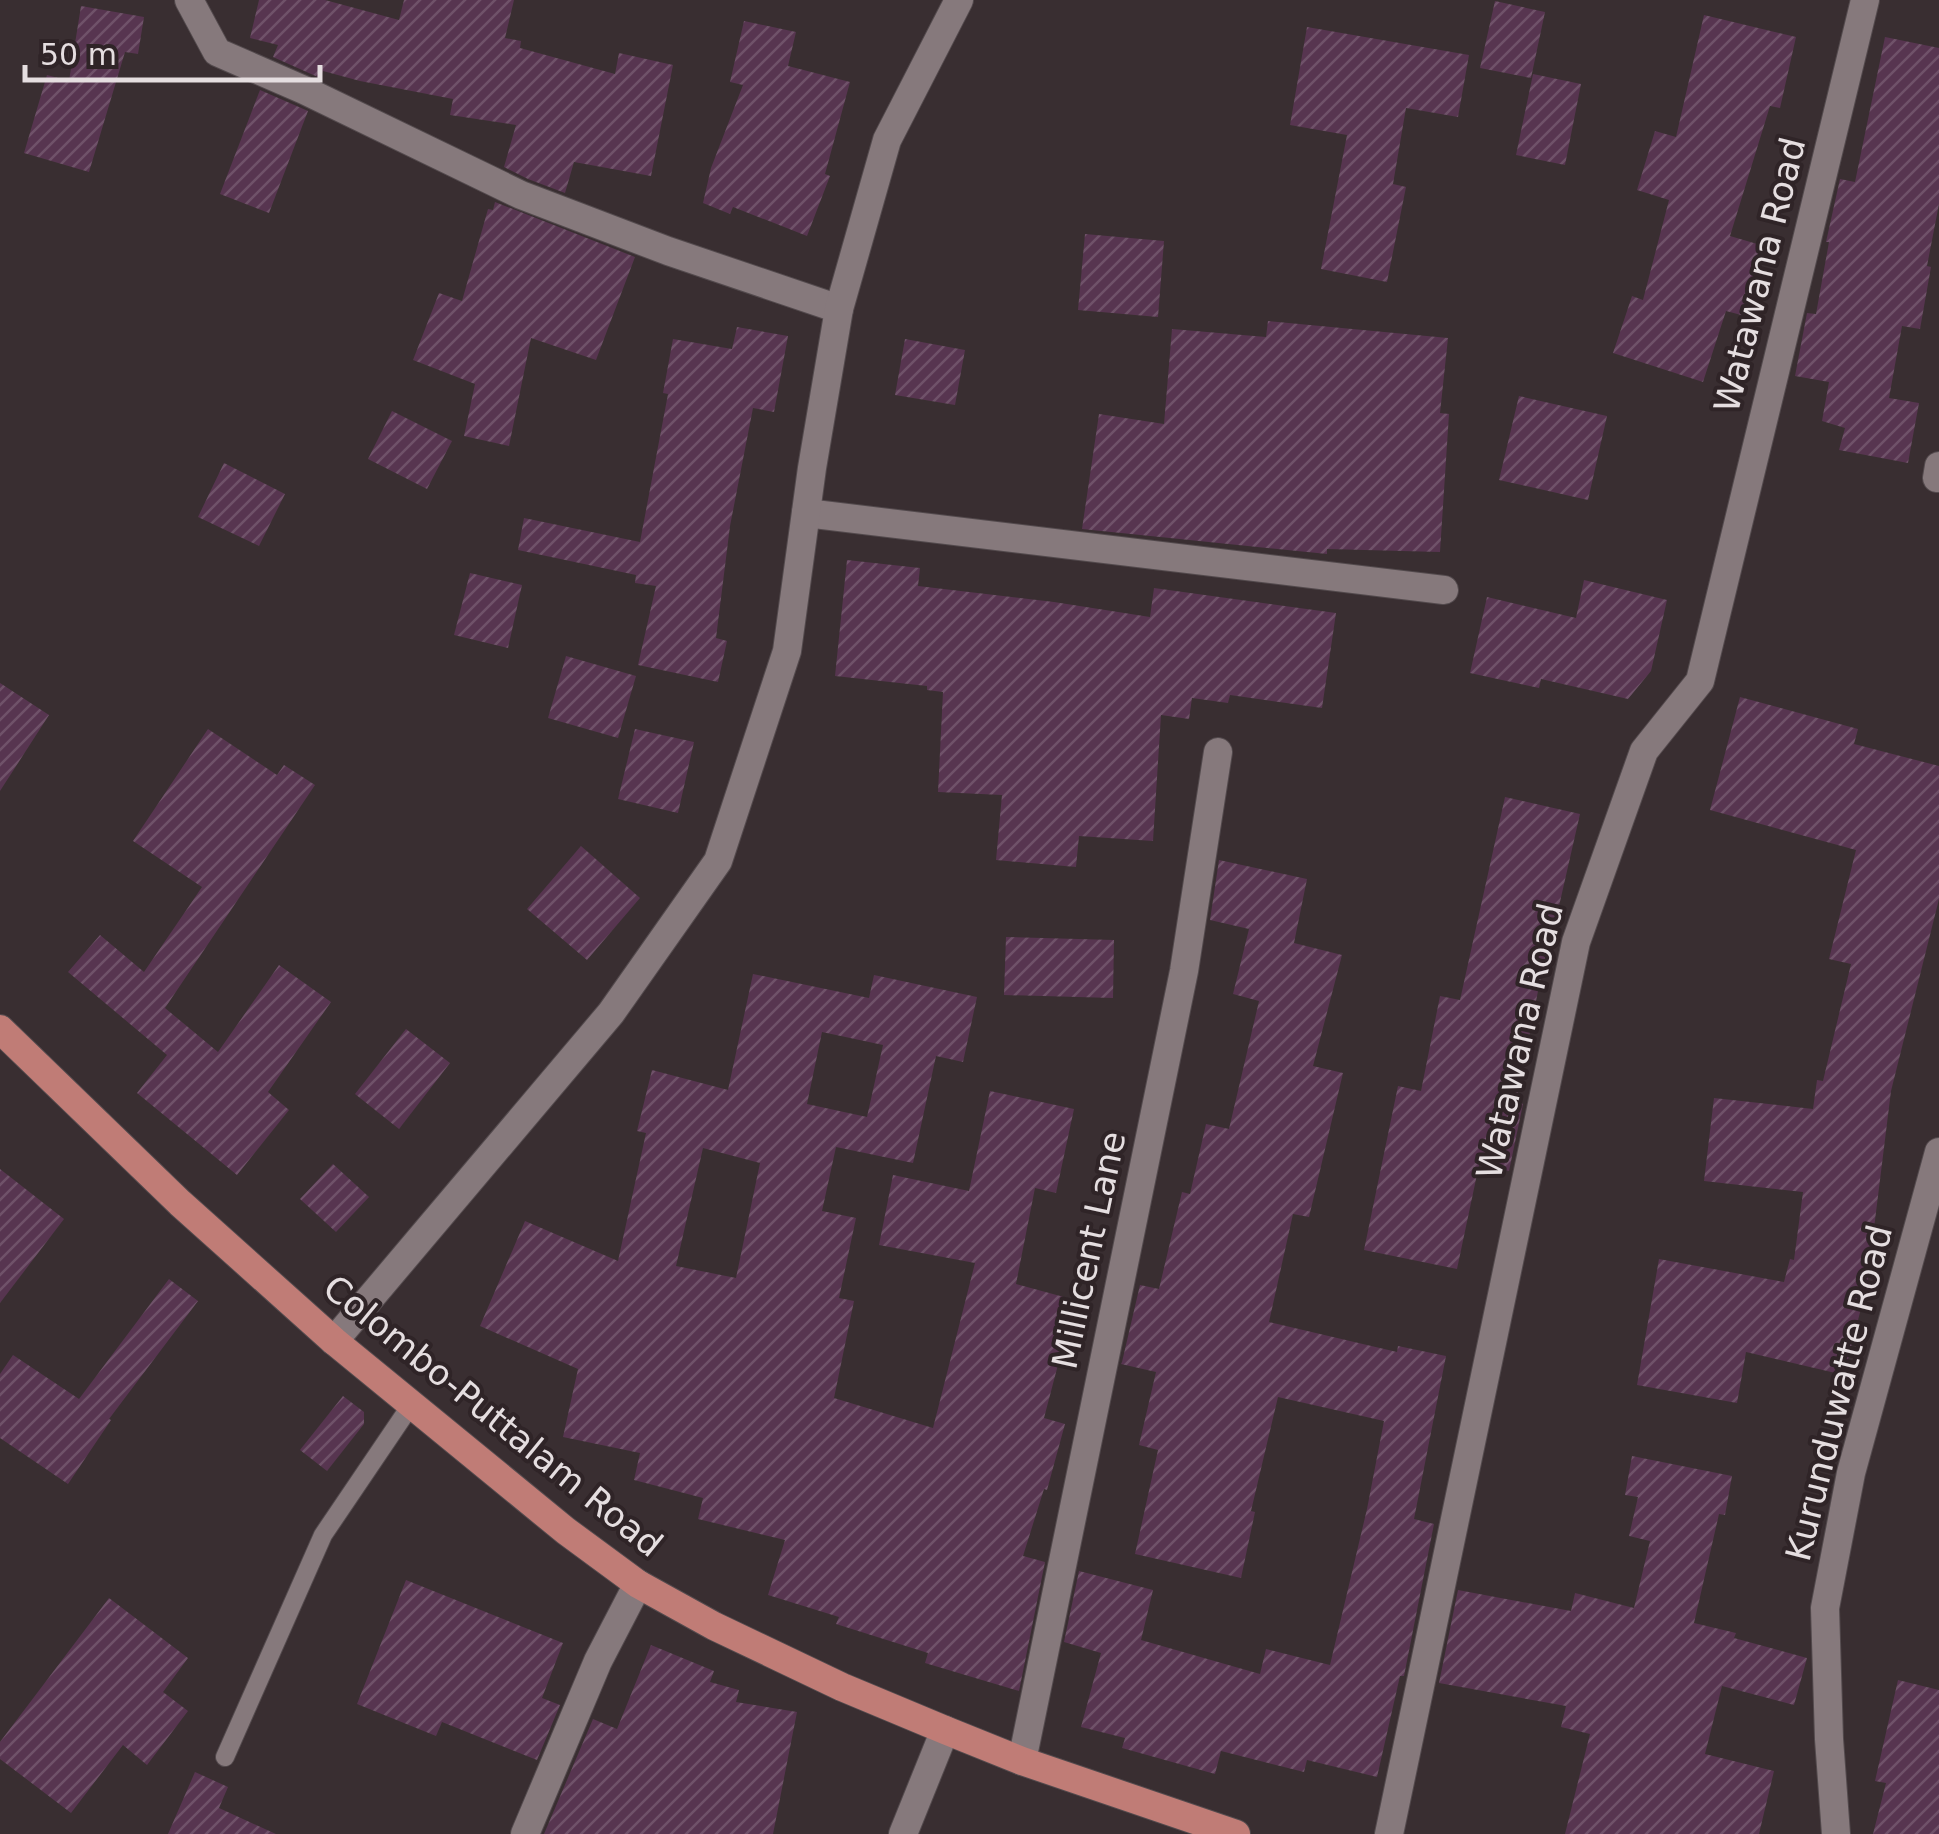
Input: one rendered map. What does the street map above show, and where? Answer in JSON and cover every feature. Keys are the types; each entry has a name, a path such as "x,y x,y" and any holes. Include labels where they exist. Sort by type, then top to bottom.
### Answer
{"highway":[{"name":"Colombo-Puttalam Road","path":"0,1029 180,1203 334,1340 566,1531 638,1584 842,1688 1022,1761 1236,1834"}],"street":[{"path":"189,0 217,52 520,195 839,310"},
{"path":"334,1340 612,1013 718,861 787,652 839,310 886,140 959,0"},
{"name":"Watawana Road","path":"1390,1834 1576,942 1644,751 1700,681 1865,0"},
{"path":"1939,466 1939,478"},
{"path":"806,514 1444,590"},
{"name":"Millicent Lane","path":"1022,1761 1184,970 1218,752"},
{"name":"Kurunduwatte Road","path":"1836,1834 1825,1608 1850,1473 1939,1152"},
{"path":"525,1834 598,1661 638,1584"},
{"path":"902,1834 945,1730"}],"lane":[{"path":"224,1757 323,1534 411,1405"}],"building":[{"path":"259,0 325,0 399,20 404,0 514,0 505,38 521,41 520,48 615,74 619,53 673,65 651,176 574,162 565,193 528,179 504,167 516,125 450,115 453,99 323,71 320,78 273,57 278,45 250,38"},
{"path":"1495,1 1545,12 1531,78 1480,68"},
{"path":"81,6 144,17 138,54 125,52 89,172 24,153 47,75 69,81"},
{"path":"1704,15 1796,37 1780,108 1770,106 1730,236 1764,246 1745,316 1726,311 1703,382 1613,353 1632,296 1643,300 1669,200 1637,190 1655,131 1676,137"},
{"path":"744,21 796,32 788,66 850,82 825,174 830,176 807,236 733,207 730,214 703,203 711,168 743,85 730,82"},
{"path":"1307,27 1469,55 1458,117 1406,108 1393,184 1406,187 1387,282 1321,269 1347,135 1290,125"},
{"path":"1885,37 1939,48 1939,204 1927,266 1931,267 1920,329 1902,326 1889,398 1919,403 1908,463 1839,450 1845,428 1822,421 1829,382 1795,376 1807,313 1816,314 1840,179 1855,182"},
{"path":"1533,74 1581,84 1565,165 1516,155"},
{"path":"260,90 308,111 269,213 220,194"},
{"path":"495,202 635,257 596,360 531,338 509,446 464,436 475,384 413,360 439,293 462,301 488,209 493,210"},
{"path":"1085,234 1164,241 1158,317 1078,310"},
{"path":"1268,321 1448,338 1440,413 1449,414 1440,552 1327,549 1327,554 1082,529 1099,414 1164,424 1172,329 1266,337"},
{"path":"737,327 788,336 774,412 753,408 730,526 716,638 727,641 718,682 638,665 656,586 635,583 636,575 518,550 524,518 640,542 668,394 663,393 673,339 732,349"},
{"path":"905,339 965,350 955,405 895,395"},
{"path":"1519,396 1607,416 1588,500 1499,480"},
{"path":"392,411 452,441 427,489 368,459"},
{"path":"224,463 285,494 259,546 198,517"},
{"path":"847,560 920,568 918,586 1150,617 1154,588 1336,613 1322,708 1230,695 1228,703 1192,698 1189,719 1161,715 1153,841 1079,836 1076,867 996,860 1002,795 938,792 943,692 927,690 927,686 835,676"},
{"path":"470,573 522,585 508,648 454,635"},
{"path":"1584,580 1667,600 1651,671 1628,699 1541,679 1539,688 1470,673 1487,597 1576,618"},
{"path":"566,656 636,676 618,738 548,718"},
{"path":"0,683 49,715 0,791"},
{"path":"1740,697 1858,729 1854,744 1939,766 1939,899 1891,1091 1867,1285 1844,1375 1746,1352 1737,1403 1637,1385 1659,1259 1784,1282 1790,1259 1794,1260 1803,1192 1704,1181 1714,1098 1813,1109 1817,1080 1823,1081 1851,964 1829,959 1856,850 1710,810"},
{"path":"208,729 277,775 284,765 315,785 165,1008 218,1052 279,965 331,1002 268,1092 289,1110 237,1175 137,1093 167,1055 68,972 100,935 144,972 202,887 133,841"},
{"path":"635,729 694,742 678,813 618,799"},
{"path":"1505,797 1580,814 1542,971 1516,1102 1523,1104 1509,1171 1479,1165 1457,1269 1364,1250 1398,1086 1421,1091 1440,996 1460,1000"},
{"path":"581,846 640,898 587,960 527,909"},
{"path":"1219,860 1307,879 1294,943 1342,955 1313,1066 1343,1073 1309,1217 1293,1214 1269,1322 1397,1352 1398,1346 1446,1356 1414,1519 1434,1524 1404,1676 1400,1676 1377,1777 1307,1760 1304,1772 1221,1751 1215,1774 1122,1748 1125,1738 1081,1727 1101,1653 1064,1642 1079,1571 1153,1590 1141,1640 1260,1674 1266,1649 1330,1665 1367,1509 1384,1421 1278,1397 1251,1511 1255,1512 1241,1578 1135,1554 1158,1450 1139,1445 1156,1372 1121,1364 1140,1285 1159,1289 1182,1192 1190,1194 1206,1124 1229,1129 1259,1001 1233,994 1249,929 1210,920"},
{"path":"1006,937 1114,940 1113,998 1004,995"},
{"path":"753,974 869,998 874,975 977,997 963,1062 936,1056 913,1163 836,1147 822,1211 856,1218 839,1298 854,1301 834,1398 933,1428 975,1263 879,1245 893,1175 969,1191 990,1091 1074,1109 1056,1193 1035,1188 1016,1284 1075,1300 1044,1418 1065,1424 1023,1556 1045,1562 1019,1691 925,1663 928,1653 836,1624 839,1617 768,1595 785,1540 698,1519 703,1498 634,1480 640,1453 563,1437 578,1369 480,1326 525,1221 618,1261 646,1133 637,1131 652,1070 728,1090","holes":["822,1032 883,1045 867,1117 807,1104","703,1148 760,1163 736,1278 676,1266"]},
{"path":"406,1029 450,1063 399,1129 355,1094"},
{"path":"333,1164 369,1197 336,1232 300,1199"},
{"path":"0,1169 64,1219 0,1303"},
{"path":"169,1279 198,1301 109,1419 68,1484 0,1438 0,1374 13,1355 79,1399"},
{"path":"343,1396 364,1412 364,1424 327,1471 300,1450"},
{"path":"1632,1456 1732,1476 1725,1515 1719,1514 1694,1623 1807,1658 1794,1705 1722,1686 1705,1754 1774,1771 1759,1834 1565,1834 1590,1734 1561,1727 1566,1706 1439,1683 1458,1590 1571,1611 1575,1593 1634,1608 1650,1541 1629,1536 1638,1497 1625,1495"},
{"path":"406,1580 563,1643 542,1698 560,1705 537,1760 442,1722 436,1736 357,1704"},
{"path":"109,1598 188,1658 163,1692 188,1711 147,1765 123,1745 71,1813 0,1759 0,1742"},
{"path":"651,1645 714,1671 710,1682 739,1690 736,1702 797,1712 773,1834 544,1834 593,1719 617,1729"},
{"path":"1898,1680 1939,1690 1939,1834 1873,1834 1886,1783 1875,1781"},
{"path":"195,1772 228,1787 219,1808 276,1834 168,1834"}]}
